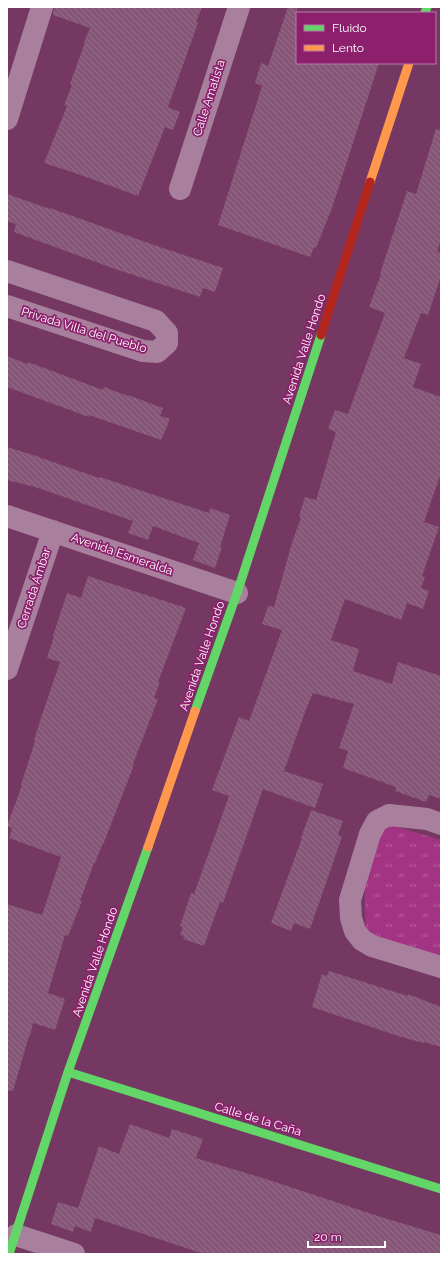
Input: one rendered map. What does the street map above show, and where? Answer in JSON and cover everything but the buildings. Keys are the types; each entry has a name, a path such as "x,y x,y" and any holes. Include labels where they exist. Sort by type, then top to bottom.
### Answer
{"street":[{"path":"7,118 42,7"},
{"name":"Calle Amatista","path":"180,189 239,7"},
{"name":"Avenida Valle Hondo","path":"12,1244 68,1072 237,593 409,64"},
{"name":"Privada Villa del Pueblo","path":"7,271 156,321 167,333 167,343 157,352 143,351 7,306"},
{"name":"Avenida Esmeralda","path":"7,516 237,593"},
{"name":"Cerrada Ámbar","path":"7,669 53,531"},
{"path":"441,824 427,819 389,815 377,822 370,834 350,900 351,918 355,931 362,940 372,946 441,968"},
{"name":"Calle de la Caña","path":"68,1072 441,1189"},
{"path":"12,1244 74,1254"}],"green space":[{"path":"384,823 441,840 441,962 366,936 364,869"}],"traffic: fast":[{"path":"425,12 427,7"},
{"path":"195,711 237,593 321,335"},
{"path":"9,1254 68,1072 148,847"},
{"path":"68,1072 441,1189"}],"traffic: slow":[{"path":"370,182 409,64"},
{"path":"148,847 195,711"}],"traffic: jam":[{"path":"321,335 370,182"}]}
